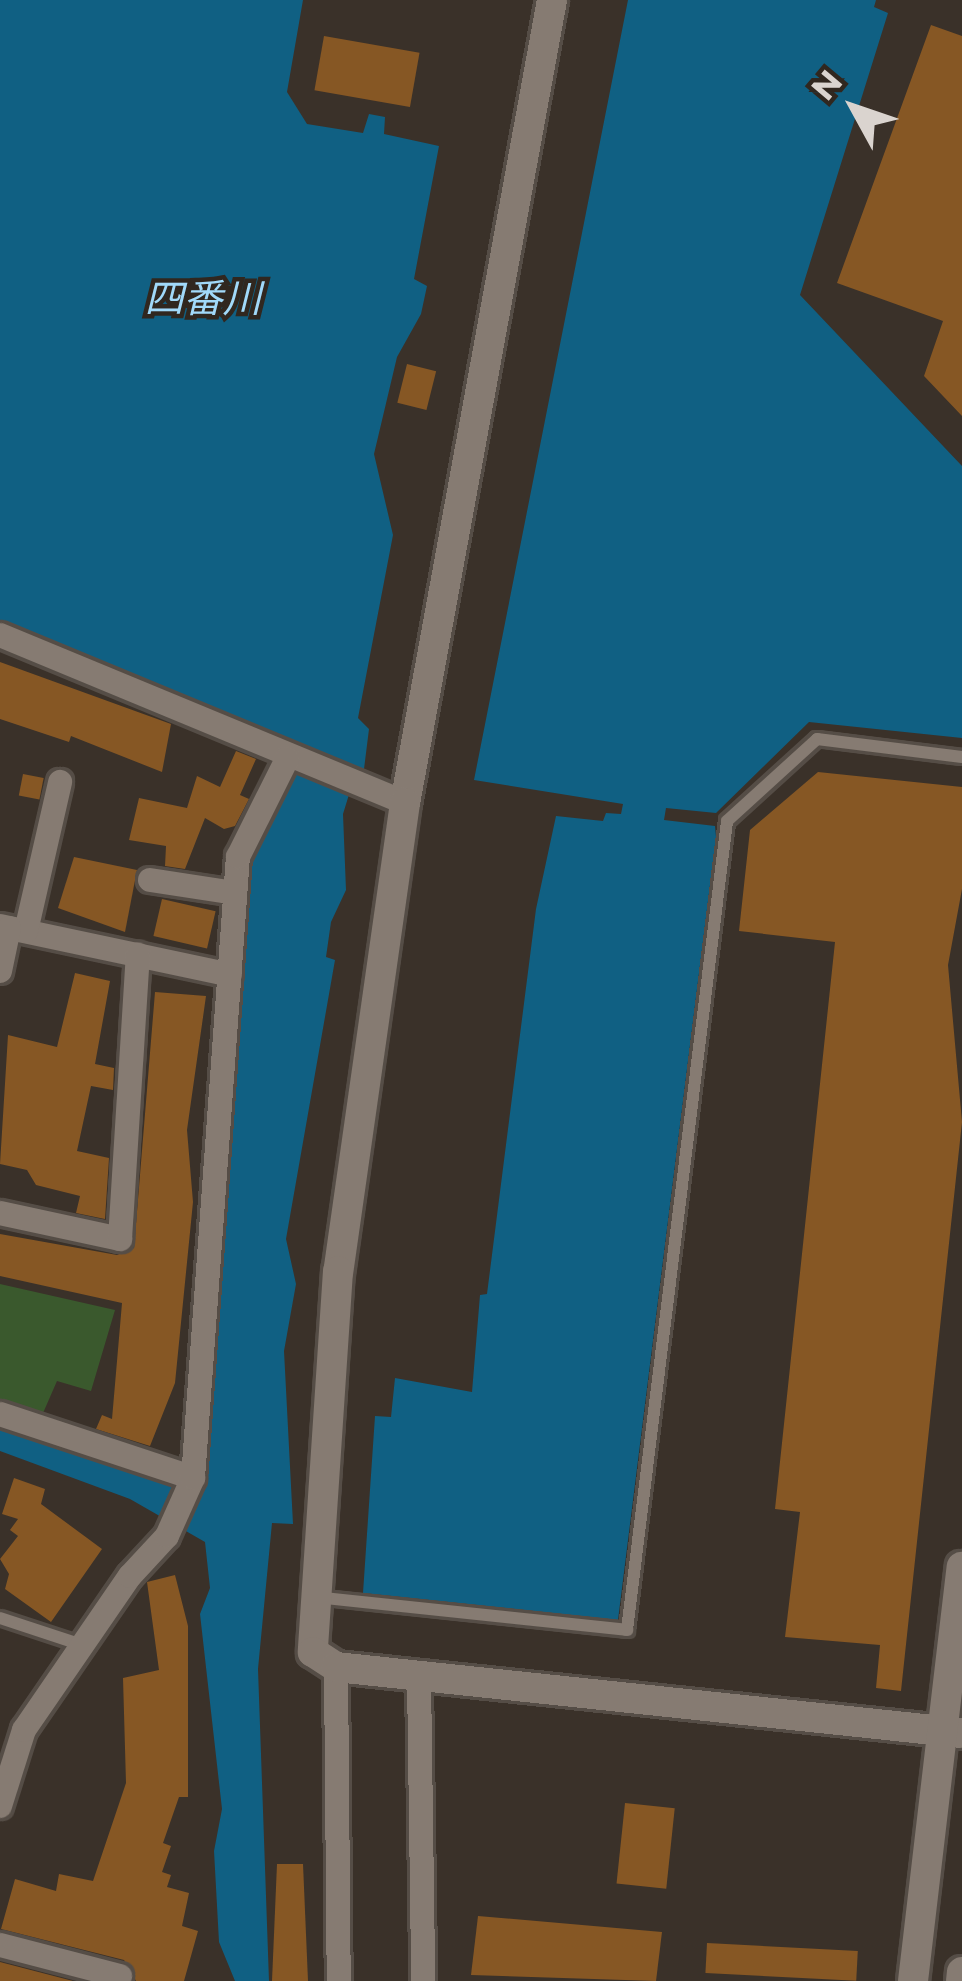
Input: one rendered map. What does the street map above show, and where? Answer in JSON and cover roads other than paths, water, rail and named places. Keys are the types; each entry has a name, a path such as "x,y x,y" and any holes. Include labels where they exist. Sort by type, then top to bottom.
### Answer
{"street":[{"path":"552,0 405,803 338,1271 313,1652 336,1667 952,1732"},
{"path":"0,635 291,760 405,803"},
{"path":"0,1804 24,1730 174,1523 192,1481 238,857 291,760"},
{"path":"0,970 60,782"},
{"path":"151,880 236,893"},
{"path":"11,928 230,975"},
{"path":"0,1213 120,1239 138,955"},
{"path":"0,1414 192,1481"},
{"path":"913,1981 952,1732 962,1567"},
{"path":"336,1667 339,1981"},
{"path":"419,1677 423,1981"},
{"path":"0,1945 120,1976"},
{"path":"961,1981 962,1972"}],"lane":[{"path":"315,1597 627,1630 727,821 817,739 962,758"},
{"path":"0,1618 82,1646"}],"water":[{"name":"四番川","path":"0,0 303,0 287,92 307,124 363,133 369,114 385,117 384,134 439,146 414,279 427,286 421,314 397,357 374,454 393,535 358,718 369,729 364,769 355,775 343,814 346,890 331,922 326,957 335,960 286,1239 296,1284 284,1351 293,1524 272,1523 258,1669 269,1981 235,1981 219,1942 214,1851 222,1809 200,1614 210,1588 205,1542 130,1499 0,1451 0,1423 142,1475 200,1488 246,852 302,753 0,623"},
{"path":"628,0 876,0 874,7 888,13 800,295 962,466 962,738 809,722 716,813 666,808 664,820 715,826 716,837 618,1620 363,1593 375,1416 391,1417 395,1378 472,1392 480,1295 487,1294 536,909 556,816 603,821 606,813 621,814 623,804 474,780"}]}
